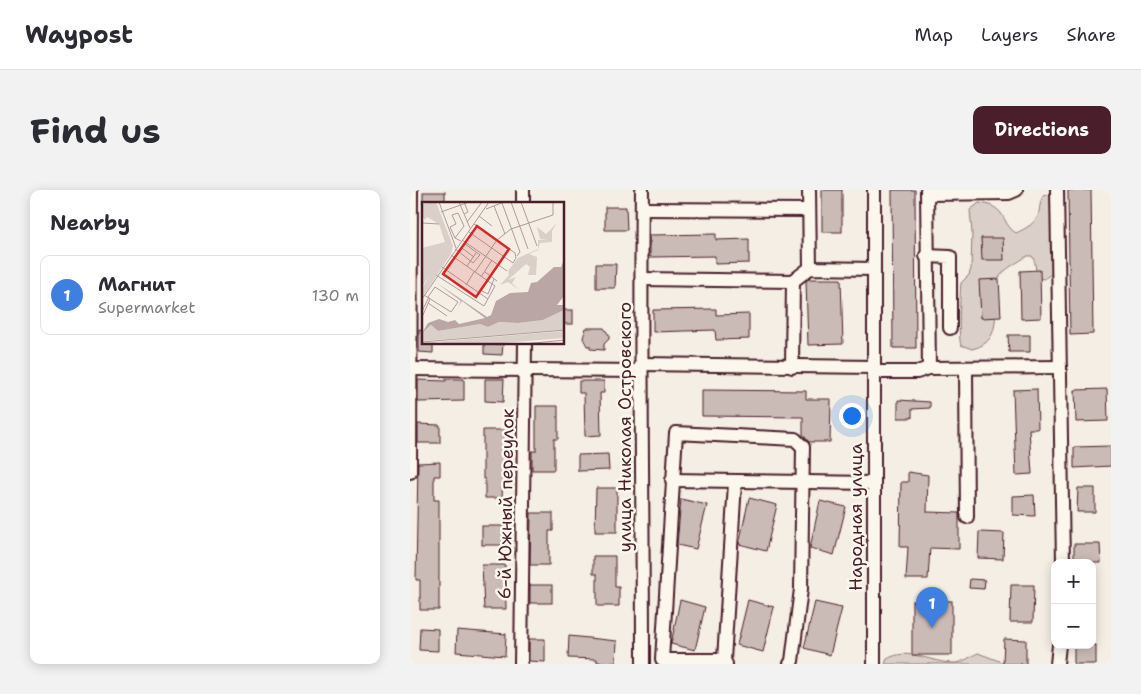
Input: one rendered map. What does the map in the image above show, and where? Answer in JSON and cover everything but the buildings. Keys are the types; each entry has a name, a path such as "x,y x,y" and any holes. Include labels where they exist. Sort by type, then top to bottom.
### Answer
{"street":[{"path":"410,472 411,190"},
{"name":"улица Николая Островского","path":"642,190 643,664"},
{"path":"809,190 810,268"},
{"name":"Народная улица","path":"874,190 874,664"},
{"path":"929,368 926,256 927,192 1008,193 1016,190"},
{"path":"1057,190 1063,559"},
{"path":"642,209 809,210"},
{"path":"926,256 950,257 950,328"},
{"path":"642,279 793,281 810,268 874,269"},
{"path":"792,367 793,281"},
{"name":"6-й Южный переулок","path":"520,664 525,345"},
{"path":"411,370 792,367 917,372 929,368 1060,367"},
{"path":"966,369 967,518"},
{"path":"735,483 725,662 662,660 676,433 795,439 804,447 801,588 792,662 790,664"},
{"path":"672,480 735,483 873,483"},
{"path":"1057,664 1059,649"}],"shaded area":[{"path":"1048,195 1053,199 1057,270 1044,279 1039,278 1032,256 1027,256 1008,269 999,278 996,288 994,329 990,338 983,345 972,349 961,345 959,326 961,283 969,275 971,269 972,233 970,210 979,203 995,208 1016,233 1034,222 1038,216 1043,196"},
{"path":"978,653 1007,664 885,664 887,659 895,655 912,655 947,663 956,663"}],"place":[{"name":"Магнит","path":"932,628"}]}
